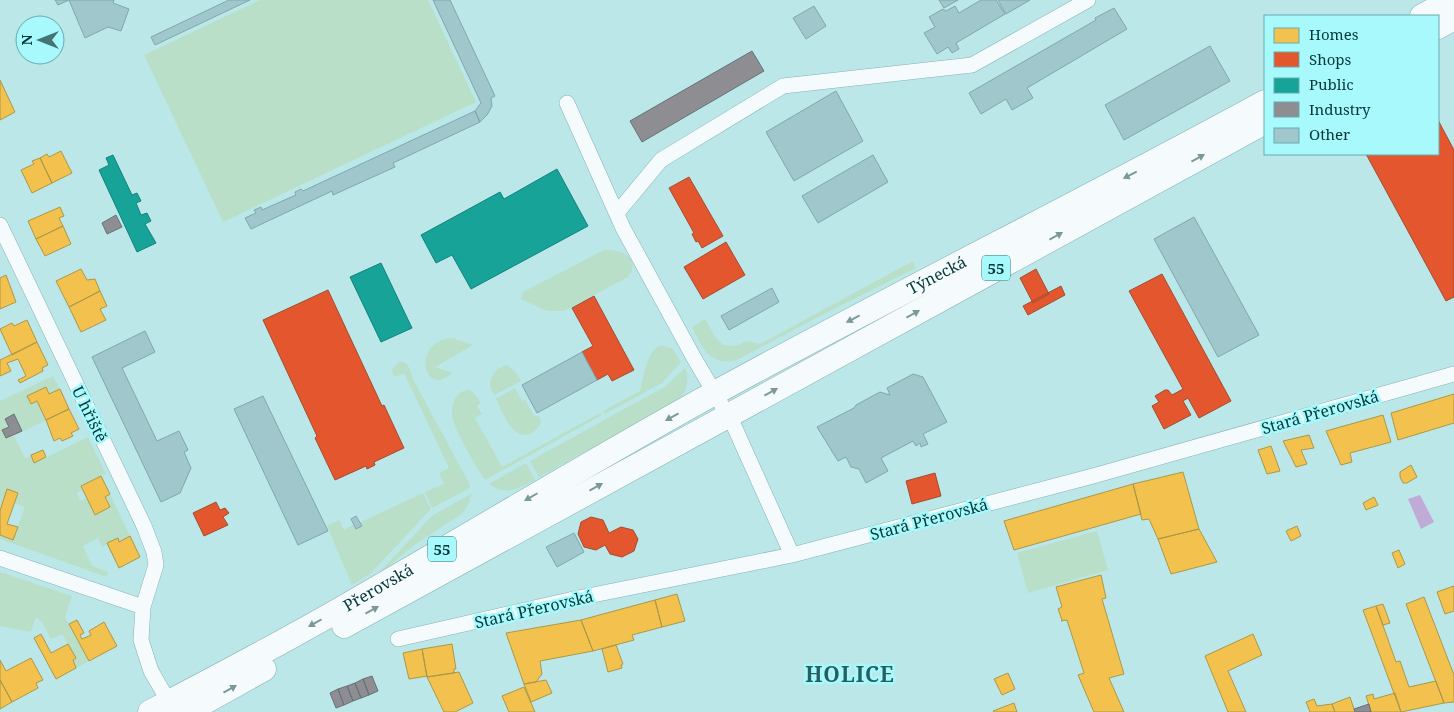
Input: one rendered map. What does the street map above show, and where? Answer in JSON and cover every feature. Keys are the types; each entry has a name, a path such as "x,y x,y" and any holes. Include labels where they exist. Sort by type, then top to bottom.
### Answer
{"main road":[{"path":"1424,15 1452,0"},
{"path":"1439,26 1454,18"},
{"name":"Týnecká","path":"714,393 1137,172 1264,103"},
{"name":"Týnecká","path":"728,415 1264,123"},
{"name":"Přerovská","path":"170,710 568,476 714,393"},
{"name":"Přerovská","path":"170,710 728,415"}],"street":[{"path":"617,213 661,160 783,86 972,65 1088,0"},
{"path":"567,103 617,213 650,278 734,426 792,555"},
{"name":"U hřiště","path":"0,225 152,546 156,566 143,607"},
{"name":"Stará Přerovská","path":"398,639 578,598 792,555 1102,473 1454,374"},
{"path":"0,558 143,607 140,624 143,648 151,671 170,710"}],"green space":[{"path":"260,0 428,0 476,102 223,222 144,55"},
{"path":"604,250 617,251 628,256 633,265 628,277 564,311 547,311 521,299 523,292"},
{"path":"913,261 916,268 737,360 720,361 708,354 699,342 692,327 705,319 715,337 723,345 737,346 746,341 760,344"},
{"path":"452,338 473,345 435,367 453,373 440,380 432,378 427,373 425,366 429,351 442,340"},
{"path":"662,345 673,349 681,362 662,383 605,414 603,411 640,391 649,358 652,352"},
{"path":"399,362 405,363 409,367 413,379 469,483 470,488 432,508 425,492 444,484 439,473 449,468 404,373 394,377 392,369"},
{"path":"507,365 515,371 521,381 494,395 491,390 490,381 498,369"},
{"path":"685,368 687,385 679,400 539,477 530,461 666,386"},
{"path":"53,376 60,389 49,394 46,388 37,401 46,420 14,436 25,458 31,456 35,463 88,437 106,474 81,485 83,490 77,493 80,501 87,498 95,515 110,508 105,497 110,494 130,536 119,542 117,538 102,547 98,538 83,546 92,566 108,572 107,577 0,539 0,535 13,539 25,507 14,503 18,493 7,489 0,511 0,401"},
{"path":"515,388 522,401 525,400 535,417 539,416 541,422 537,429 530,434 523,435 518,433 508,424 496,399"},
{"path":"469,390 474,393 481,403 477,406 482,414 475,418 502,467 600,413 602,415 485,480 472,459 453,420 454,400 460,393"},
{"path":"526,463 535,480 512,490 501,490 489,484"},
{"path":"423,493 431,509 371,573 352,585 327,526 339,520 344,530 353,525 356,529 362,525 361,522"},
{"path":"471,494 469,503 462,514 417,543 372,580 433,515"},
{"path":"1097,531 1108,570 1028,593 1017,553"},
{"path":"0,572 72,596 65,617 89,661 76,668 73,660 76,658 62,634 51,639 42,622 36,617 31,632 0,626"}],"shaded area":[{"path":"1420,495 1434,522 1421,529 1408,499"}],"building: Homes":[{"path":"0,80 15,112 0,120"},
{"path":"61,151 72,173 52,183 40,158 47,154 49,157"},
{"path":"40,158 52,183 32,193 21,170 34,164 32,161"},
{"path":"60,207 64,216 59,218 63,226 36,239 28,221"},
{"path":"63,226 71,244 45,256 36,239"},
{"path":"81,269 87,280 95,279 100,291 69,307 56,281"},
{"path":"6,275 16,302 0,309 0,278"},
{"path":"100,291 107,306 100,309 106,320 81,332 69,307"},
{"path":"27,320 37,342 12,355 0,329 12,323 14,326"},
{"path":"37,342 48,365 42,368 43,371 20,383 18,380 26,376 18,359 7,363 11,371 0,376 0,360"},
{"path":"46,387 49,394 60,389 69,409 46,420 37,401 31,404 27,396"},
{"path":"1454,394 1454,423 1398,440 1391,413"},
{"path":"69,409 79,429 71,433 73,436 62,441 60,438 54,441 46,420"},
{"path":"1383,415 1391,442 1350,453 1352,462 1341,465 1326,431"},
{"path":"1309,435 1314,448 1301,450 1307,464 1296,467 1283,441"},
{"path":"1271,446 1280,471 1267,474 1258,450"},
{"path":"43,450 46,457 34,463 31,455"},
{"path":"1411,465 1417,477 1407,483 1403,483 1400,472"},
{"path":"1183,472 1199,529 1158,539 1149,519 1142,520 1133,484"},
{"path":"101,476 110,494 105,497 110,507 95,515 81,486"},
{"path":"1133,484 1141,514 1014,550 1004,521"},
{"path":"7,489 18,493 7,524 18,527 13,540 0,535 0,511"},
{"path":"1374,497 1378,505 1366,510 1363,503"},
{"path":"1297,526 1301,536 1291,541 1286,531"},
{"path":"1199,529 1217,562 1171,574 1158,539"},
{"path":"130,536 140,557 119,568 107,543 118,538 119,542"},
{"path":"1399,550 1405,564 1398,568 1392,553"},
{"path":"1101,575 1106,598 1102,599 1124,674 1109,678 1124,712 1094,712 1078,675 1084,673 1067,620 1061,621 1058,609 1062,607 1056,587"},
{"path":"1454,586 1454,611 1445,614 1437,592"},
{"path":"677,594 685,621 662,627 655,600"},
{"path":"1424,597 1454,675 1454,702 1444,703 1406,604"},
{"path":"655,600 662,627 632,635 634,640 593,651 581,620"},
{"path":"1383,604 1390,623 1383,625 1376,606"},
{"path":"1376,606 1396,662 1400,661 1409,687 1436,681 1444,703 1401,712 1363,610"},
{"path":"77,620 84,633 80,635 82,639 91,635 89,631 104,622 117,646 89,661 69,624"},
{"path":"581,620 593,651 540,661 542,674 536,682 524,684 506,633"},
{"path":"41,634 51,653 68,644 76,658 73,660 76,668 56,679 34,638"},
{"path":"1253,634 1262,655 1228,671 1246,712 1228,712 1205,656"},
{"path":"452,644 456,669 454,669 454,673 427,677 422,649"},
{"path":"616,645 623,664 621,665 622,668 608,672 602,649"},
{"path":"422,649 427,676 409,679 403,653"},
{"path":"31,658 43,680 36,683 38,688 12,702 0,680 0,660 6,671"},
{"path":"459,672 473,703 455,712 444,712 427,677"},
{"path":"1008,673 1015,689 1002,695 994,679"},
{"path":"0,680 12,702 0,709"},
{"path":"546,680 552,693 531,702 524,684"},
{"path":"524,687 535,712 509,712 502,696"},
{"path":"1395,693 1401,712 1371,712 1366,696 1373,694 1374,699"},
{"path":"1350,697 1355,712 1335,712 1332,704"},
{"path":"1314,699 1317,706 1332,704 1335,712 1310,712 1306,702"},
{"path":"1014,703 1017,712 993,711"}],"building: Shops":[{"path":"1439,122 1454,150 1454,297 1446,301 1367,155 1439,155"},
{"path":"689,177 723,236 702,248 698,241 696,242 692,234 694,233 669,188"},
{"path":"726,242 745,275 703,299 684,267"},
{"path":"1036,269 1049,294 1033,303 1020,278"},
{"path":"1162,274 1231,401 1199,418 1188,398 1183,401 1191,415 1164,429 1152,406 1159,402 1155,396 1165,390 1168,390 1172,395 1183,389 1129,291"},
{"path":"1061,286 1065,295 1028,315 1023,306"},
{"path":"328,290 382,406 384,405 404,448 374,462 375,465 367,469 366,466 335,480 315,438 317,436 263,320"},
{"path":"594,296 634,370 612,381 608,374 597,380 582,352 593,346 572,308"},
{"path":"935,473 941,496 912,504 906,481"},
{"path":"216,502 220,510 225,508 229,513 223,517 228,525 204,536 193,513"},
{"path":"591,517 603,520 609,533 621,527 633,530 638,539 634,551 622,557 610,554 605,545 596,550 584,547 578,534 581,522"}],"building: Public":[{"path":"113,155 132,195 137,193 141,201 136,203 141,215 147,213 151,221 145,224 156,243 137,252 99,170 109,165 106,158"},
{"path":"557,169 588,226 471,289 452,255 436,263 421,235 500,192 504,199"},
{"path":"381,263 412,328 381,342 350,277"}],"building: Industry":[{"path":"752,51 764,71 642,142 630,121"},
{"path":"116,215 122,227 107,234 102,223"},
{"path":"14,414 22,431 6,438 2,430 9,427 5,419"},
{"path":"372,676 378,691 369,695 363,679"},
{"path":"363,679 369,695 361,698 355,683"},
{"path":"355,683 361,698 353,701 347,686"},
{"path":"347,686 353,701 344,705 338,689"},
{"path":"338,689 344,705 336,708 330,693"},
{"path":"1369,704 1371,712 1355,712 1354,709"}],"building: Other":[{"path":"55,0 69,0 58,5"},
{"path":"69,0 114,0 113,3 129,9 121,31 108,27 85,38"},
{"path":"229,0 250,0 155,45 151,37"},
{"path":"433,0 450,0 495,96 491,98 492,106 487,115 480,122 475,111 481,103"},
{"path":"939,0 958,0 944,8"},
{"path":"981,0 996,0 1005,14 956,43 959,49 952,53 948,47 937,54 924,33 935,27 929,17 943,9 946,11 955,6 959,13"},
{"path":"998,0 1030,0 1006,14"},
{"path":"814,6 826,26 806,39 793,18"},
{"path":"1114,8 1127,29 1027,88 1033,98 1012,110 1006,99 981,114 969,93"},
{"path":"1210,46 1230,81 1124,140 1105,105"},
{"path":"836,91 863,141 794,181 766,132"},
{"path":"475,111 480,122 393,163 395,167 333,195 332,191 251,229 245,218 256,213 254,210 261,207 262,210 296,195 295,192 301,189 303,191"},
{"path":"873,155 888,182 818,223 802,196"},
{"path":"1194,217 1259,335 1218,357 1154,239"},
{"path":"772,288 779,302 729,330 721,316"},
{"path":"145,331 155,352 122,368 157,441 179,431 188,450 184,452 191,468 180,493 161,502 92,357"},
{"path":"582,352 597,380 537,413 522,385"},
{"path":"913,374 923,377 947,422 923,434 928,444 921,447 920,443 916,446 913,441 881,458 888,471 866,483 859,469 851,467 846,457 838,461 817,427 880,392 890,395 887,388"},
{"path":"263,396 328,531 298,545 234,409"},
{"path":"356,516 362,526 356,529 351,519"},
{"path":"574,533 584,552 557,567 546,547"}],"district":[{"name":"HOLICE","path":"850,674"}]}
